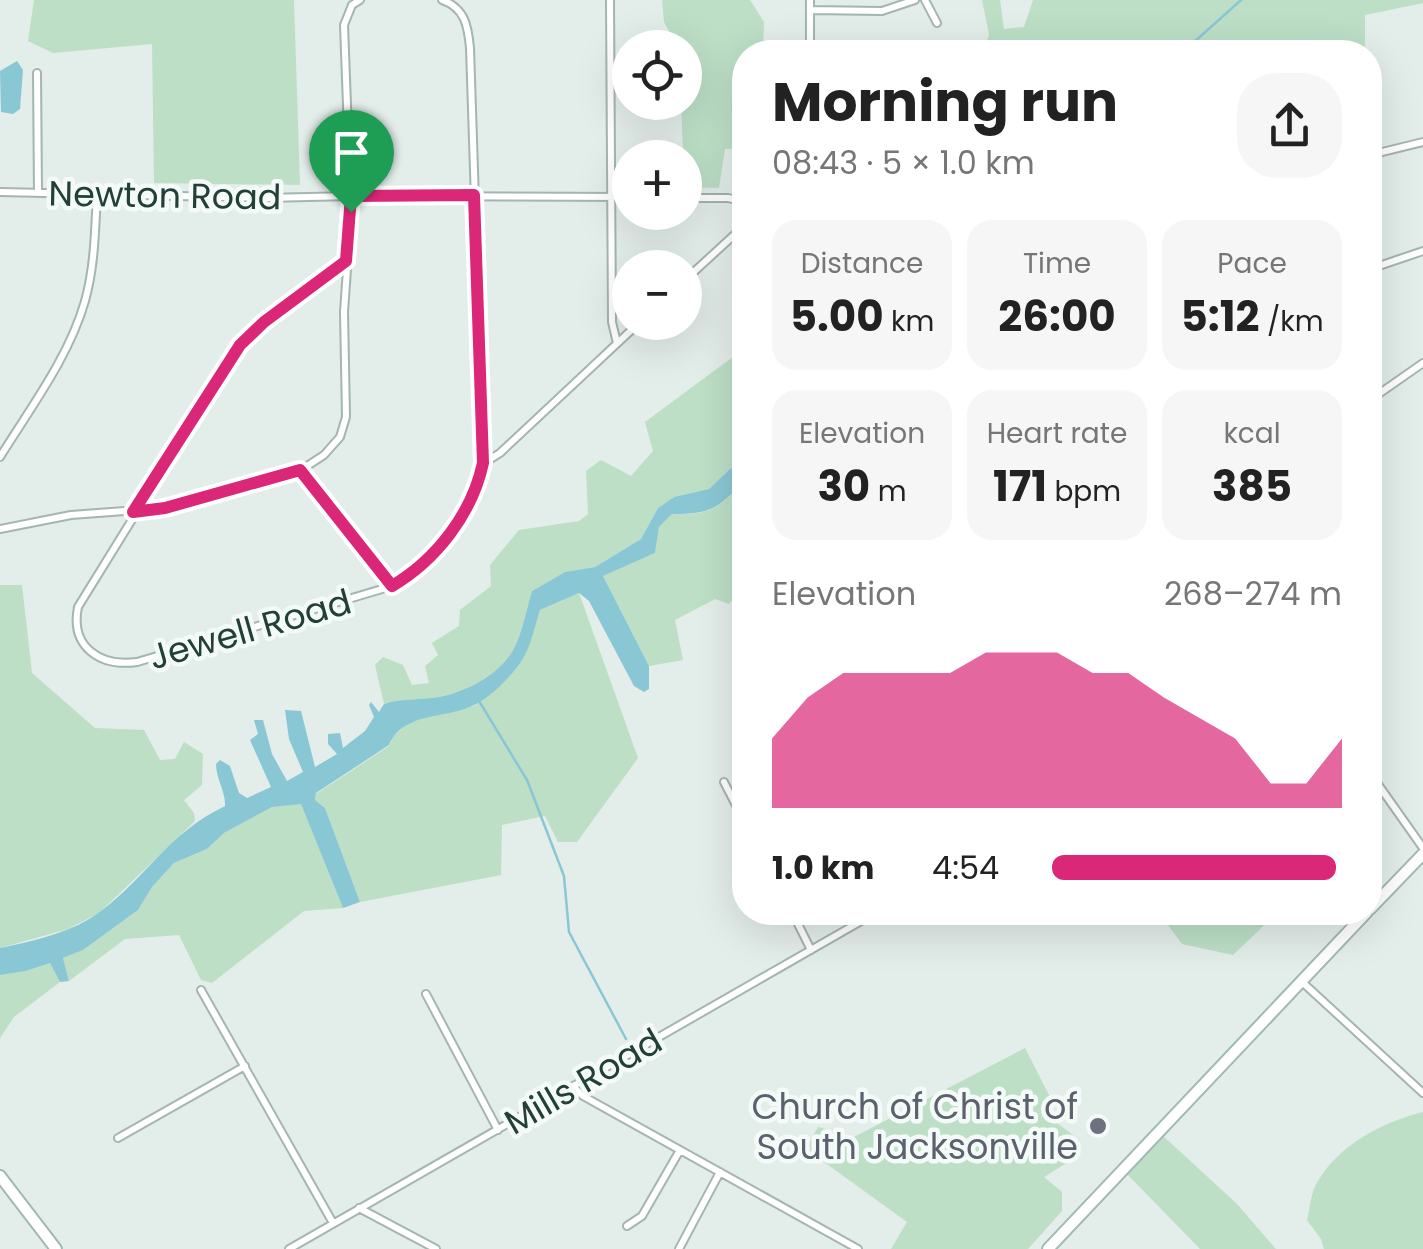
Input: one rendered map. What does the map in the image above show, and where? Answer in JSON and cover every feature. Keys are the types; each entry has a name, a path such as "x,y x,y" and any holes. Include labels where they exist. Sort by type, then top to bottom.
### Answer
{"street":[{"path":"0,529 72,515 165,508 300,470 332,448 344,427 346,261 351,196 344,25 352,5 360,0"},
{"name":"Jewell Road","path":"133,512 78,607 78,634 95,657 114,664 136,662 392,586 423,564 444,542 479,481 483,463 470,48 460,11 442,0"},
{"path":"610,0 612,322 617,344"},
{"path":"810,0 810,40"},
{"path":"810,10 882,11 915,0"},
{"path":"925,0 937,23"},
{"path":"37,73 38,192"},
{"path":"1382,152 1423,142"},
{"name":"Newton Road","path":"0,192 266,198 611,198"},
{"path":"0,457 56,367 75,328 91,271 97,193"},
{"path":"702,199 732,200"},
{"path":"702,264 732,236"},
{"path":"1382,265 1423,251"},
{"path":"133,512 240,345 264,322 346,261"},
{"path":"483,463 500,454 621,340"},
{"path":"1382,392 1423,363"},
{"path":"300,470 392,586"},
{"path":"724,782 732,797"},
{"path":"1382,791 1423,851 1382,896"},
{"path":"798,925 811,950"},
{"name":"Mills Road","path":"289,1249 854,925"},
{"path":"1048,1249 1355,925"},
{"path":"1302,982 1423,1094"},
{"path":"201,990 334,1223"},
{"path":"426,994 498,1130"},
{"path":"118,1138 245,1066"},
{"path":"573,1086 583,1096 858,1249"},
{"path":"627,1226 642,1216 680,1150"},
{"path":"679,1249 720,1172"},
{"path":"0,1176 56,1249"},
{"path":"359,1208 436,1249"}],"green space":[{"path":"34,0 294,0 300,185 154,183 152,44 53,53 28,41"},
{"path":"662,0 750,0 764,22 763,40 732,40 732,149 725,149 719,188 702,188 702,140 683,140 682,120 702,120 702,30 668,30"},
{"path":"982,0 1000,0 1004,29 1024,27 1033,0 1423,0 1365,15 1365,40 987,40"},
{"path":"732,358 732,468 709,489 674,497 658,508 641,539 595,567 565,572 532,591 512,652 490,675 449,695 384,704 375,665 383,657 403,665 412,685 429,683 425,666 438,655 432,643 459,626 460,610 491,586 490,565 519,530 579,521 588,514 586,471 601,460 631,476 653,451 645,422"},
{"path":"732,494 732,600 729,604 715,599 675,620 683,660 649,666 603,576 655,553 659,527 672,514 696,513"},
{"path":"0,585 22,585 32,673 95,728 144,730 160,760 175,759 184,742 203,754 202,785 184,800 195,821 99,913 68,929 0,948"},
{"path":"579,593 638,758 577,842 558,842 545,816 502,825 501,875 360,902 325,808 315,800 316,794 389,746 409,722 474,706 524,656 540,610"},
{"path":"301,803 343,908 304,911 212,983 201,980 179,935 125,939 69,981 63,958 83,950 138,910 174,863 207,849 224,833 272,807"},
{"path":"1168,925 1264,925 1233,955 1182,944"},
{"path":"50,963 60,982 14,1017 0,1038 0,975"},
{"path":"1025,1048 1051,1099 1046,1106 1047,1115 1079,1140 1078,1156 1044,1177 1062,1192 1062,1211 1028,1249 891,1249 907,1222 806,1149 818,1127 854,1137"},
{"path":"1423,1112 1423,1249 1324,1249 1307,1220 1314,1190 1327,1168 1364,1136"},
{"path":"1162,1135 1236,1203 1276,1249 1200,1249 1127,1174"}],"water":[{"path":"17,61 23,70 20,109 13,114 1,112 0,71"},
{"path":"731,468 732,493 727,498 705,511 672,514 659,527 655,553 603,576 649,666 649,689 644,692 634,686 589,601 579,593 540,610 525,655 490,695 465,709 405,726 389,745 316,793 315,800 325,808 360,902 343,908 301,804 272,807 224,833 207,849 174,863 138,910 83,950 63,958 69,981 60,982 50,963 0,975 0,948 79,925 118,897 188,829 225,806 216,770 220,760 230,766 239,793 247,798 271,787 250,740 258,734 254,720 263,720 272,754 287,781 303,772 289,739 285,710 301,711 315,767 337,754 328,744 328,734 340,733 343,748 365,731 374,717 371,702 379,712 391,702 439,697 470,687 498,668 512,652 532,591 565,572 595,567 641,539 658,508 674,497 709,489"}],"waterway":[{"path":"1196,40 1241,0"},
{"path":"479,701 527,780 564,876 569,932 626,1039"}],"place":[{"name":"Church of Christ of South Jacksonville","path":"1098,1126"}],"route":[{"path":"474,195 483,463 479,481 444,542 423,564 392,586 300,470 165,508 133,512 240,345 264,322 346,261 351,212 351,196 474,195"}]}
